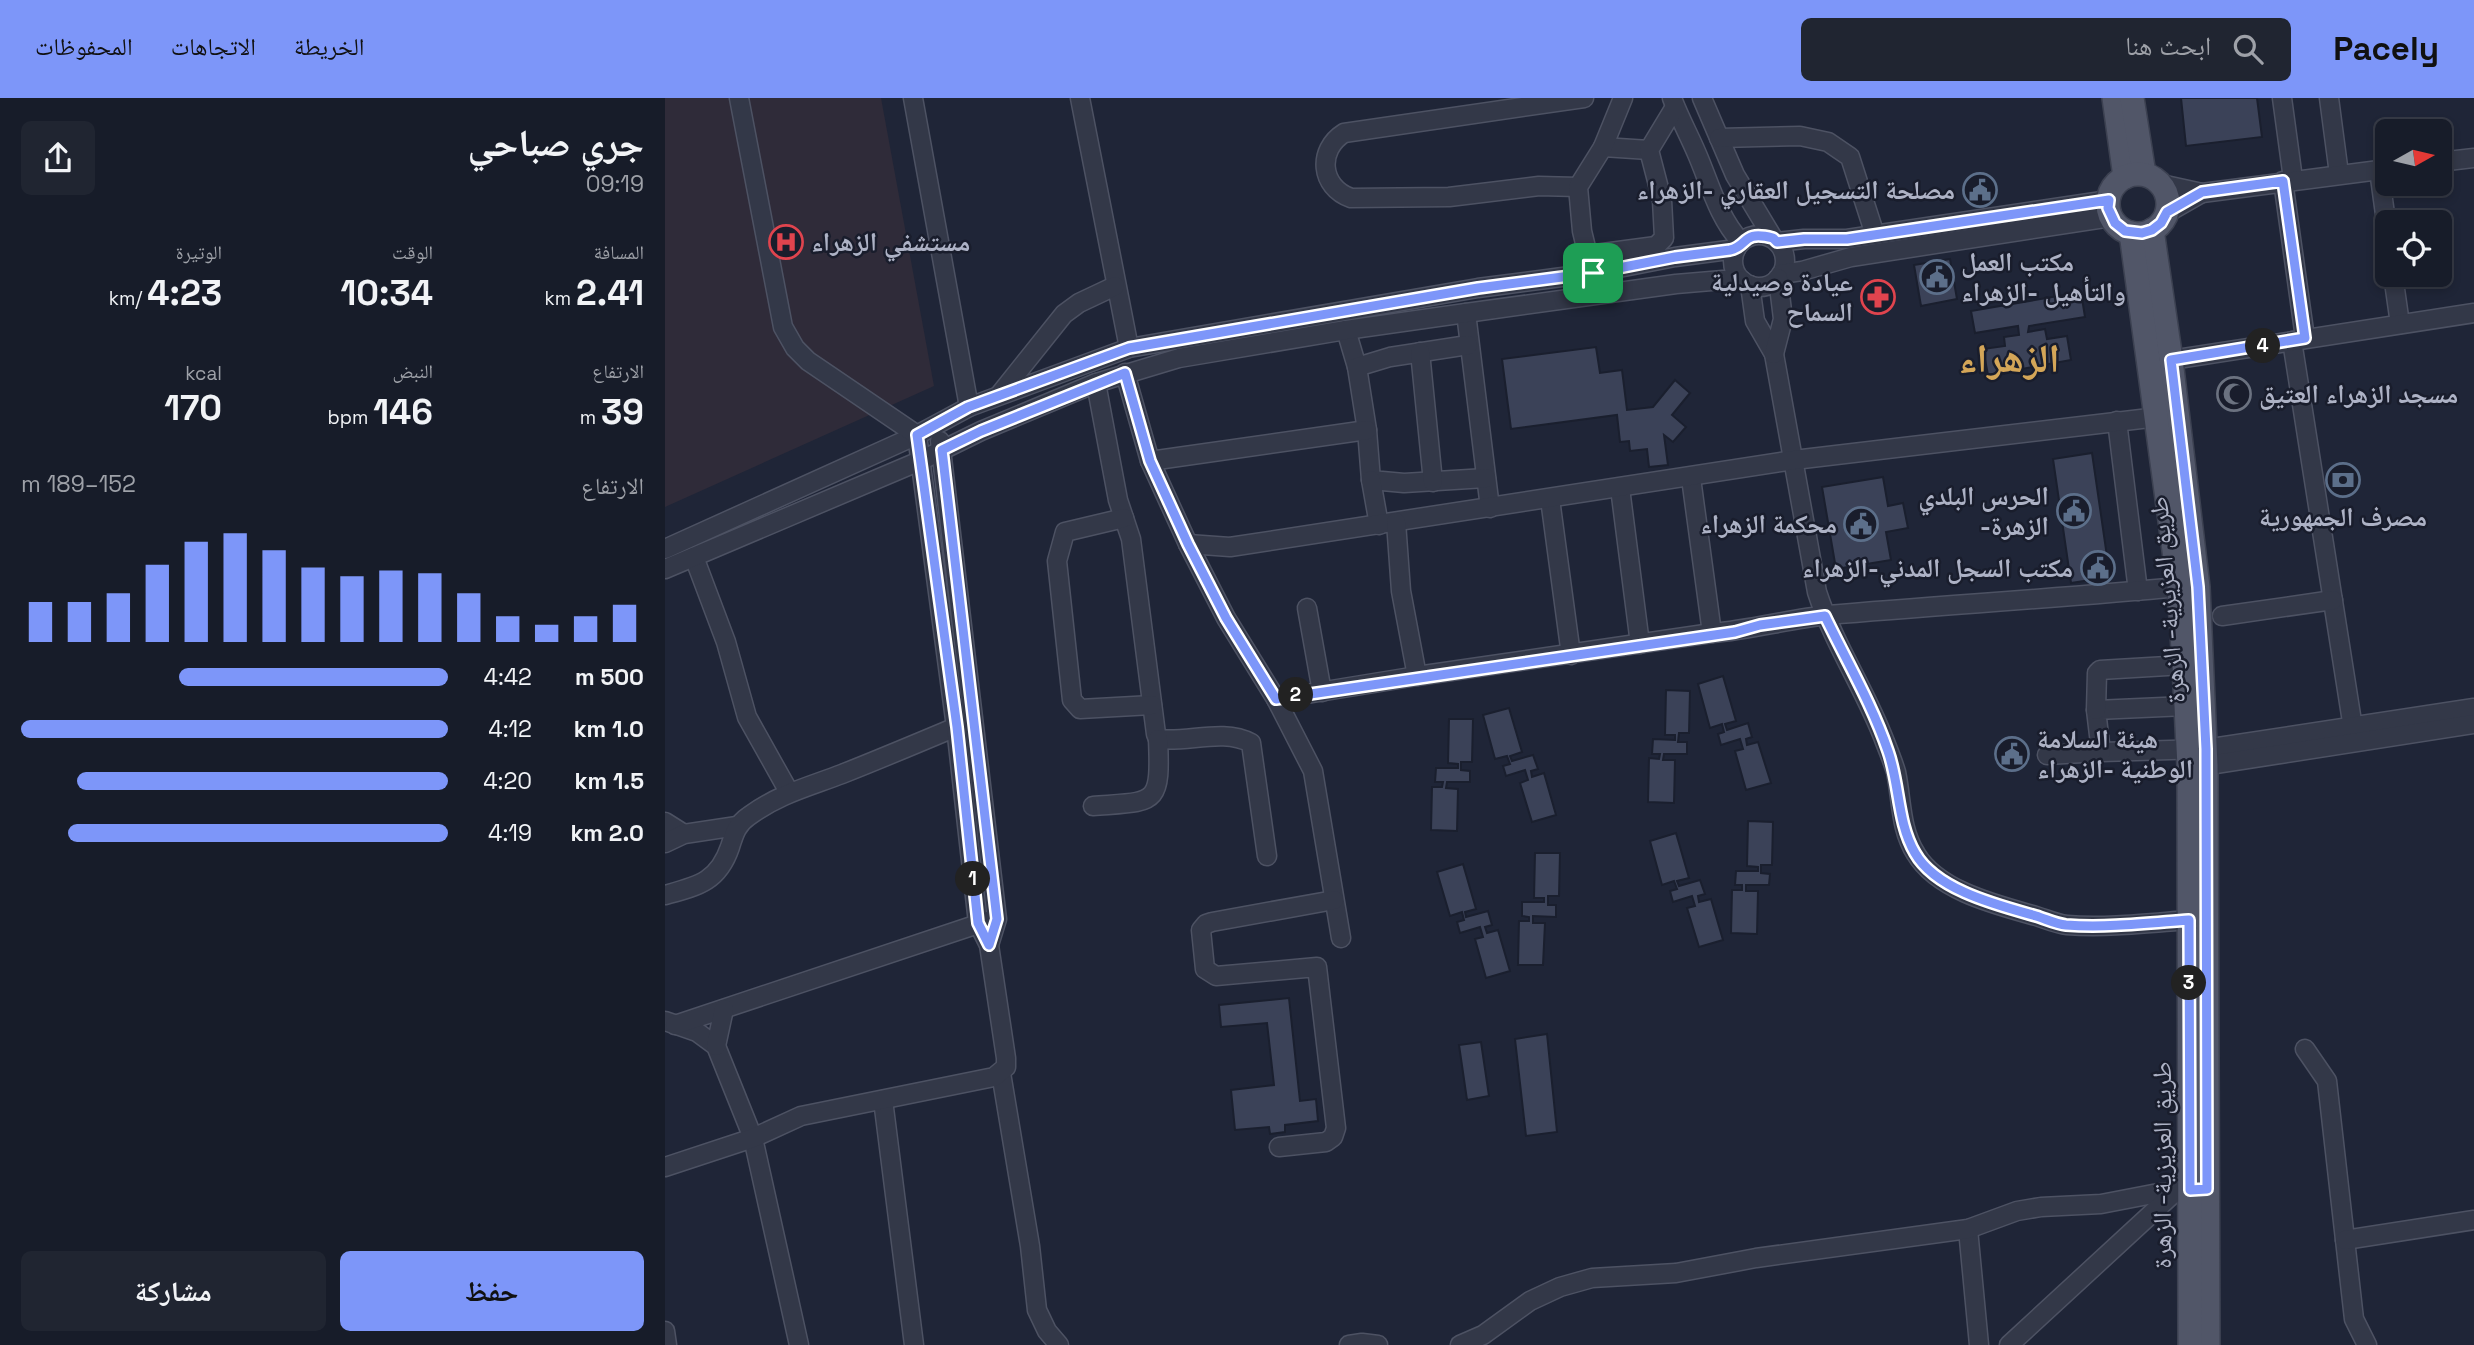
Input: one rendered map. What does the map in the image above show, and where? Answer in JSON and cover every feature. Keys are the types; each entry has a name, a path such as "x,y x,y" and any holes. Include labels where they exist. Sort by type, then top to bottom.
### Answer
{"main road":[{"path":"2114,98 2143,178 2166,193 2167,212 2161,223 2142,232 2120,227 2110,208 2114,186 2143,178"},
{"path":"2132,98 2143,178"},
{"name":"طريق العزيزية- الزهرة","path":"2142,232 2171,360 2198,587 2190,1345"},
{"name":"طريق العزيزية- الزهرة","path":"2142,232 2158,416 2179,587 2186,706 2197,758 2189,920 2191,1190 2208,1345"}],"street":[{"path":"665,1167 753,1138 801,1116 994,1077 1006,1067 989,945 978,923 957,727 917,435 808,361 795,348 783,327 739,98"},
{"path":"913,98 968,407"},
{"path":"1080,98 1129,348"},
{"path":"1578,187 1539,186 1449,197 1352,198 1342,195 1331,185 1326,156 1332,141 1344,133 1584,98"},
{"path":"1593,273 1582,231 1578,187 1603,147 1623,98"},
{"path":"1702,98 1735,175 1784,257 1779,276 1783,319 1774,354"},
{"path":"2281,98 2298,340 2353,728"},
{"path":"2329,98 2339,174"},
{"path":"1588,254 1656,246 1664,238 1662,200 1649,150 1673,103"},
{"path":"1673,103 1697,152 1721,215 1738,246 1734,266 1747,283 1755,320 1774,354 1817,592 1825,616 1878,722 1896,773 1905,831 1916,855 1931,873 1948,885 2063,924 2095,926 2189,920"},
{"path":"1719,138 1800,136 1828,142 1850,157 1875,235"},
{"path":"1603,147 1649,150"},
{"path":"2452,161 2474,159"},
{"path":"2143,178 2202,192 2375,170"},
{"path":"2167,212 2202,192"},
{"path":"665,549 937,426 968,407 1129,348 1478,288 1593,273 1738,246 1752,236 1775,240 1847,239 2110,208"},
{"path":"665,569 1096,383 1179,358 1346,330 1676,284 1723,280 1762,286 1779,276 1851,257 2110,208"},
{"path":"999,395 1064,314 1079,303 1115,286"},
{"path":"2395,287 2400,324"},
{"path":"1466,313 1490,508"},
{"path":"2171,360 2474,313"},
{"path":"1346,330 1357,366 1367,430 1371,480 1387,523 1417,676"},
{"path":"1357,366 1372,361 1468,345"},
{"path":"1420,352 1433,482"},
{"path":"1125,373 1150,461 1188,544 1226,618 1276,699 1314,771 1341,938"},
{"path":"1093,806 1139,801 1153,796 1160,774 1158,739 1131,539 1118,500 1096,383"},
{"path":"1188,544 1230,547 1794,460 2158,416"},
{"path":"2117,421 2138,591"},
{"path":"937,426 997,919 989,945"},
{"path":"1150,461 1367,430"},
{"path":"1371,480 1403,483 1486,478"},
{"path":"1691,478 1712,633"},
{"path":"1620,488 1640,645"},
{"path":"1550,499 1571,655"},
{"path":"1124,518 1065,532 1062,538 1057,561 1072,700 1080,709 1152,705"},
{"path":"694,557 726,642 747,717 789,792"},
{"path":"1276,699 1825,616 2179,587"},
{"path":"2222,616 2333,600"},
{"path":"1307,608 1322,692"},
{"path":"2101,752 2097,673 2100,670 2184,665"},
{"path":"2097,710 2186,706"},
{"path":"2197,758 2474,708"},
{"path":"2047,755 2101,752 2197,758 2474,724"},
{"path":"665,895 695,887 712,878 726,859 737,826 748,816 789,792 957,727"},
{"path":"1158,739 1198,736 1243,739 1251,743 1267,856"},
{"path":"665,822 684,834"},
{"path":"665,843 684,834 737,826"},
{"path":"1279,1147 1326,1142 1333,1137 1336,1128 1317,967 1216,976 1205,969 1201,930 1212,922 1334,900"},
{"path":"669,1024 724,1009 978,923 997,919"},
{"path":"716,1046 724,1009"},
{"path":"669,1024 697,1032 716,1046 753,1138 799,1345"},
{"path":"2305,1049 2327,1081 2354,1319 2367,1345"},
{"path":"1002,1073 1030,1246 1037,1310 1047,1331 1059,1345"},
{"path":"883,1100 914,1345"},
{"path":"1460,1345 1491,1338 1529,1301 1560,1287 1592,1278 1677,1273 1756,1258 1968,1229 2029,1209 2101,1203 2191,1190"},
{"path":"2009,1345 2191,1190"},
{"path":"2345,1240 2474,1220"},
{"path":"1968,1229 1979,1345"},
{"path":"665,1331 667,1345"},
{"path":"1349,1345 1378,1345"}],"shaded area":[{"name":"مستشفي الزهراء","path":"665,98 881,98 934,386 665,507"}],"building":[{"path":"2181,98 2257,98 2262,137 2186,146"},
{"path":"1950,259 1957,299 1921,306 1914,265"},
{"path":"2081,292 2085,317 2029,326 2028,332 2045,329 2047,339 2067,336 2071,360 1988,375 1983,349 2005,346 2004,337 2019,335 2018,326 1975,333 1971,311"},
{"path":"1596,347 1600,373 1622,370 1627,410 1653,407 1675,380 1690,393 1672,415 1686,427 1673,442 1664,435 1668,465 1649,467 1647,449 1630,451 1629,441 1620,442 1617,415 1511,429 1502,359"},
{"path":"2092,453 2110,577 2071,583 2053,459"},
{"path":"1883,477 1888,506 1903,503 1908,528 1886,532 1891,560 1836,569 1822,487"},
{"path":"1723,676 1736,721 1725,724 1727,730 1748,723 1752,737 1746,739 1747,745 1758,742 1771,783 1746,790 1735,751 1743,749 1740,739 1721,745 1718,734 1724,732 1722,724 1710,728 1698,684"},
{"path":"1666,690 1690,691 1689,733 1679,733 1678,742 1687,742 1687,754 1664,754 1663,760 1675,760 1674,803 1648,802 1649,758 1659,759 1660,754 1652,754 1653,739 1675,740 1675,735 1665,735"},
{"path":"1509,708 1522,752 1510,756 1512,761 1533,755 1538,769 1531,771 1532,777 1544,773 1556,815 1532,822 1520,783 1528,780 1525,770 1506,776 1503,766 1510,764 1507,756 1495,759 1483,715"},
{"path":"1449,719 1473,719 1472,762 1461,762 1461,770 1470,771 1470,782 1447,782 1446,788 1458,789 1457,831 1431,830 1432,787 1442,787 1443,782 1435,782 1436,768 1458,768 1458,764 1448,763"},
{"path":"1748,821 1773,822 1772,865 1761,865 1761,873 1770,874 1769,885 1746,885 1746,891 1758,891 1757,934 1731,933 1732,890 1742,890 1742,885 1735,885 1736,871 1758,871 1758,867 1747,866"},
{"path":"1676,833 1689,878 1677,881 1679,886 1700,880 1705,894 1698,896 1699,902 1711,899 1723,940 1699,947 1687,908 1695,906 1692,896 1673,902 1670,891 1677,889 1674,881 1662,885 1650,841"},
{"path":"1535,853 1560,853 1559,896 1548,896 1548,905 1556,905 1556,917 1533,916 1533,923 1545,923 1543,965 1518,965 1519,921 1529,921 1529,917 1522,916 1522,902 1544,902 1544,898 1534,898"},
{"path":"1463,864 1476,909 1465,912 1466,917 1488,911 1492,925 1485,927 1487,933 1498,930 1510,971 1486,978 1475,939 1483,937 1480,927 1460,933 1457,922 1464,920 1462,912 1450,916 1437,872"},
{"path":"1289,998 1300,1101 1316,1099 1318,1121 1285,1125 1285,1132 1270,1134 1269,1127 1235,1130 1231,1090 1274,1085 1267,1023 1221,1027 1219,1005"},
{"path":"1547,1034 1557,1132 1526,1136 1515,1039"},
{"path":"1481,1042 1489,1096 1467,1100 1459,1045"}],"place":[{"name":"مصلحة التسجيل العقاري -الزهراء","path":"1980,190"},
{"name":"مستشفي الزهراء","path":"786,242"},
{"name":"مكتب العمل والتأهيل -الزهراء","path":"1937,277"},
{"name":"عيادة وصيدلية السماح","path":"1878,297"},
{"name":"مسجد الزهراء العتيق","path":"2234,394"},
{"name":"مصرف الجمهورية","path":"2343,480"},
{"name":"الحرس البلدي -الزهرة","path":"2074,511"},
{"name":"محكمة الزهراء","path":"1861,524"},
{"name":"مكتب السجل المدني-الزهراء","path":"2098,568"},
{"name":"هيئة السلامة الوطنية -الزهراء","path":"2012,754"}],"district":[{"name":"الزهراء","path":"2009,358"}],"route":[{"path":"2283,181 2305,338 2171,360 2198,587 2206,749 2207,1189 2190,1190 2189,920 2095,926 2063,924 2005,908 1948,885 1931,873 1916,855 1905,831 1896,773 1878,722 1825,616 1760,625 1735,632 1712,633 1276,699 1226,618 1188,544 1150,461 1125,373 981,431 942,450 997,919 989,945 978,923 957,727 917,435 968,407 1129,348 1478,288 1593,273 1675,257 1736,249 1741,242 1758,235 1773,238 1777,242 1847,239 2109,200 2108,208 2115,223 2125,231 2142,233 2161,223 2167,212 2202,192 2283,181"}]}
